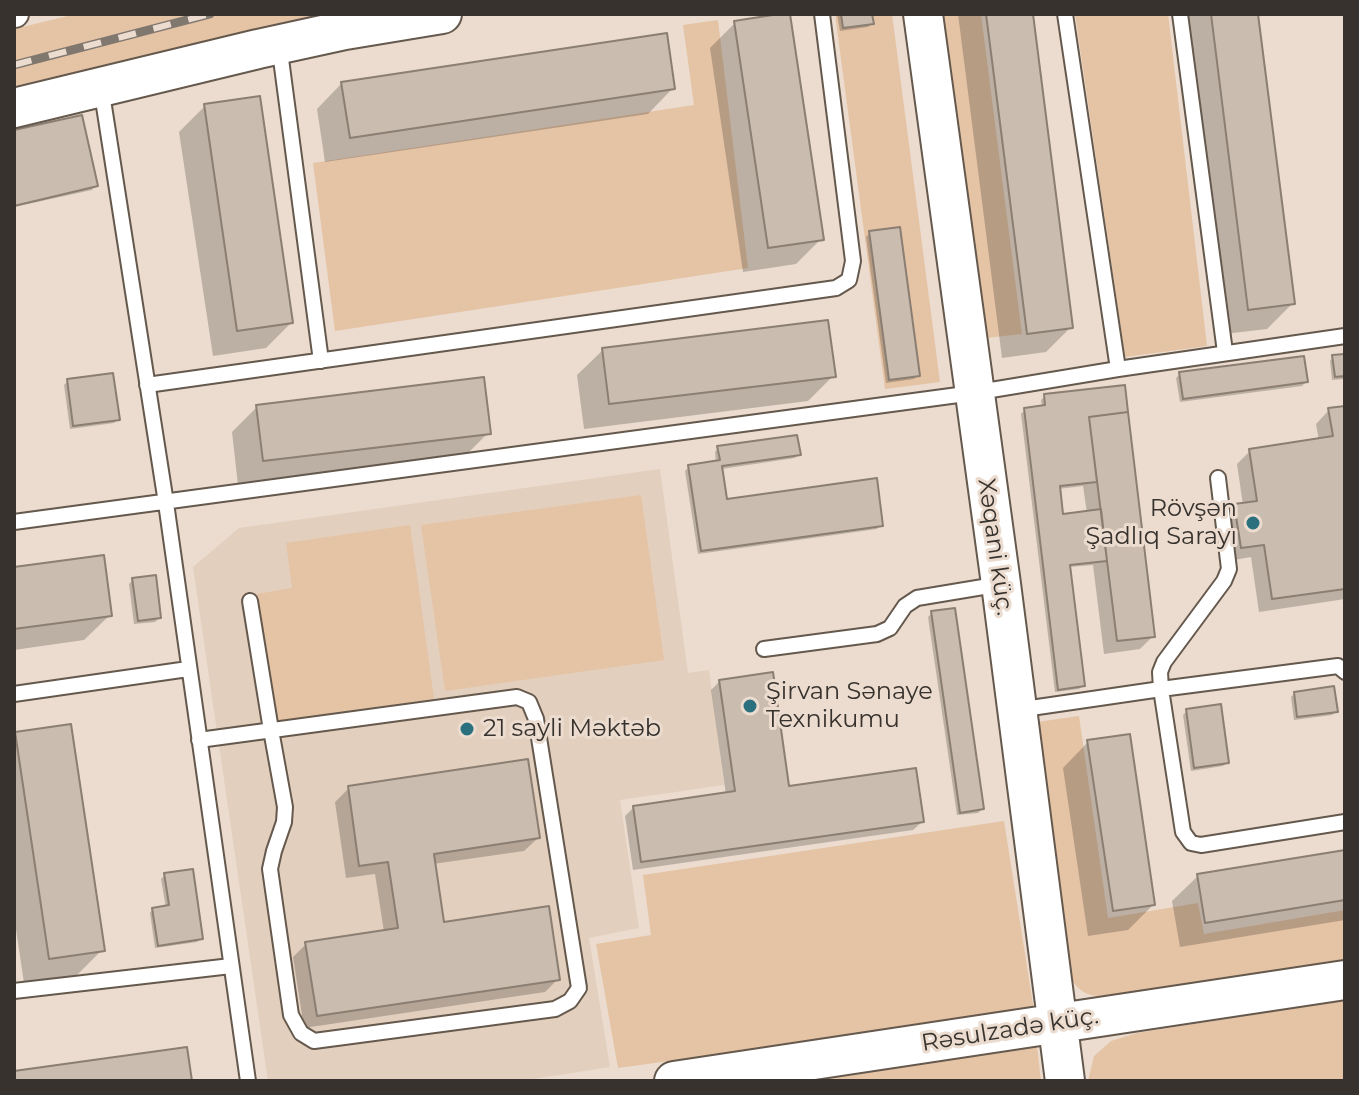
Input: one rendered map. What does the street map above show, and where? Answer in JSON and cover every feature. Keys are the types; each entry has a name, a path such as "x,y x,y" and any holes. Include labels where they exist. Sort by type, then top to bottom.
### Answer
{"street":[{"path":"14,108 279,44 442,14"},
{"name":"Xəqani küç.","path":"923,14 1065,1081"},
{"name":"Rəsulzadə küç.","path":"674,1081 1345,980"}],"lane":[{"path":"147,385 836,288 849,280 853,261 822,14"},
{"path":"1065,14 1118,369"},
{"path":"1180,14 1225,352"},
{"path":"279,44 321,361"},
{"path":"101,87 166,503 248,1081"},
{"path":"14,522 973,393 1345,336"},
{"path":"1218,478 1229,569 1224,581 1164,662 1160,672 1183,832 1191,843 1201,845 1345,822"},
{"path":"764,649 877,634 890,628 905,606 917,598 1001,584"},
{"path":"199,740 271,730 517,697 529,702 536,719 579,988 570,1001 555,1009 314,1041 301,1033 291,1015 270,869 284,822 285,807 271,730 250,601"},
{"path":"1017,710 1338,666 1345,672"},
{"path":"14,694 188,669"},
{"path":"14,991 231,966"}],"shaded area":[{"path":"76,14 331,14 14,86 14,29"},
{"path":"835,14 892,14 940,382 885,389"},
{"path":"943,14 981,14 1022,334 986,338"},
{"path":"1075,14 1168,14 1207,346 1125,357"},
{"path":"718,20 748,268 335,331 313,163 694,105 683,25"},
{"name":"21 sayli Məktəb","path":"660,469 688,673 709,670 724,785 620,800 639,928 589,938 610,1067 520,1081 268,1081 193,567 239,528"},
{"path":"641,495 664,660 445,691 421,525"},
{"path":"410,525 434,699 275,722 257,594 292,588 286,543"},
{"path":"1079,716 1108,918 1198,903 1204,934 1345,910 1345,961 1115,997 1091,995 1076,986 1066,972 1030,723"},
{"path":"1004,821 1034,1011 618,1068 596,944 651,935 643,875"},
{"path":"1345,1000 1345,1081 1088,1081 1094,1056 1111,1041 1137,1033"},
{"path":"1037,1046 1041,1081 808,1081"}],"building":[{"path":"790,14 824,240 768,248 734,21"},
{"path":"841,14 872,14 874,24 843,28"},
{"path":"986,14 1033,14 1073,328 1027,334"},
{"path":"1211,14 1258,14 1295,304 1248,310"},
{"path":"667,33 675,89 350,138 341,82"},
{"path":"260,96 293,323 237,331 204,104"},
{"path":"82,115 98,186 14,206 14,130"},
{"path":"900,227 920,376 889,380 869,231"},
{"path":"828,320 836,377 609,404 602,348"},
{"path":"1345,354 1345,376 1335,377 1332,355"},
{"path":"1304,356 1308,382 1183,399 1179,372"},
{"path":"113,373 120,420 73,426 67,379"},
{"path":"484,377 491,434 263,461 256,405"},
{"path":"1125,385 1128,412 1089,417 1097,482 1060,486 1063,514 1101,509 1107,561 1070,565 1085,686 1058,690 1024,408 1045,405 1044,394"},
{"path":"1345,406 1345,589 1272,599 1264,545 1241,548 1234,504 1257,501 1249,449 1333,436 1328,408"},
{"path":"1128,412 1155,637 1117,641 1089,417"},
{"path":"797,435 801,455 722,466 727,499 877,478 883,526 701,551 688,465 720,460 717,446"},
{"path":"104,555 112,616 14,629 14,567"},
{"path":"156,575 161,618 138,621 132,578"},
{"path":"955,608 984,809 960,813 931,611"},
{"path":"773,672 789,786 916,768 924,822 641,862 633,806 735,791 719,680"},
{"path":"1334,686 1338,712 1297,717 1294,692"},
{"path":"1221,704 1229,763 1194,768 1186,709"},
{"path":"71,724 105,951 49,959 15,732"},
{"path":"1130,734 1155,905 1113,911 1087,740"},
{"path":"528,759 540,838 434,854 444,922 549,906 560,980 317,1016 305,942 398,928 388,862 359,866 348,786"},
{"path":"1345,850 1345,900 1205,923 1197,874"},
{"path":"193,869 203,939 158,946 152,908 169,905 164,873"},
{"path":"187,1047 192,1081 14,1081 14,1071"}],"railway":[{"path":"14,65 210,14"}],"place":[{"name":"Rövşən Şadlıq Sarayı","path":"1253,523"},
{"name":"Şirvan Sənaye Texnikumu","path":"750,706"},
{"name":"21 sayli Məktəb","path":"467,729"}]}
